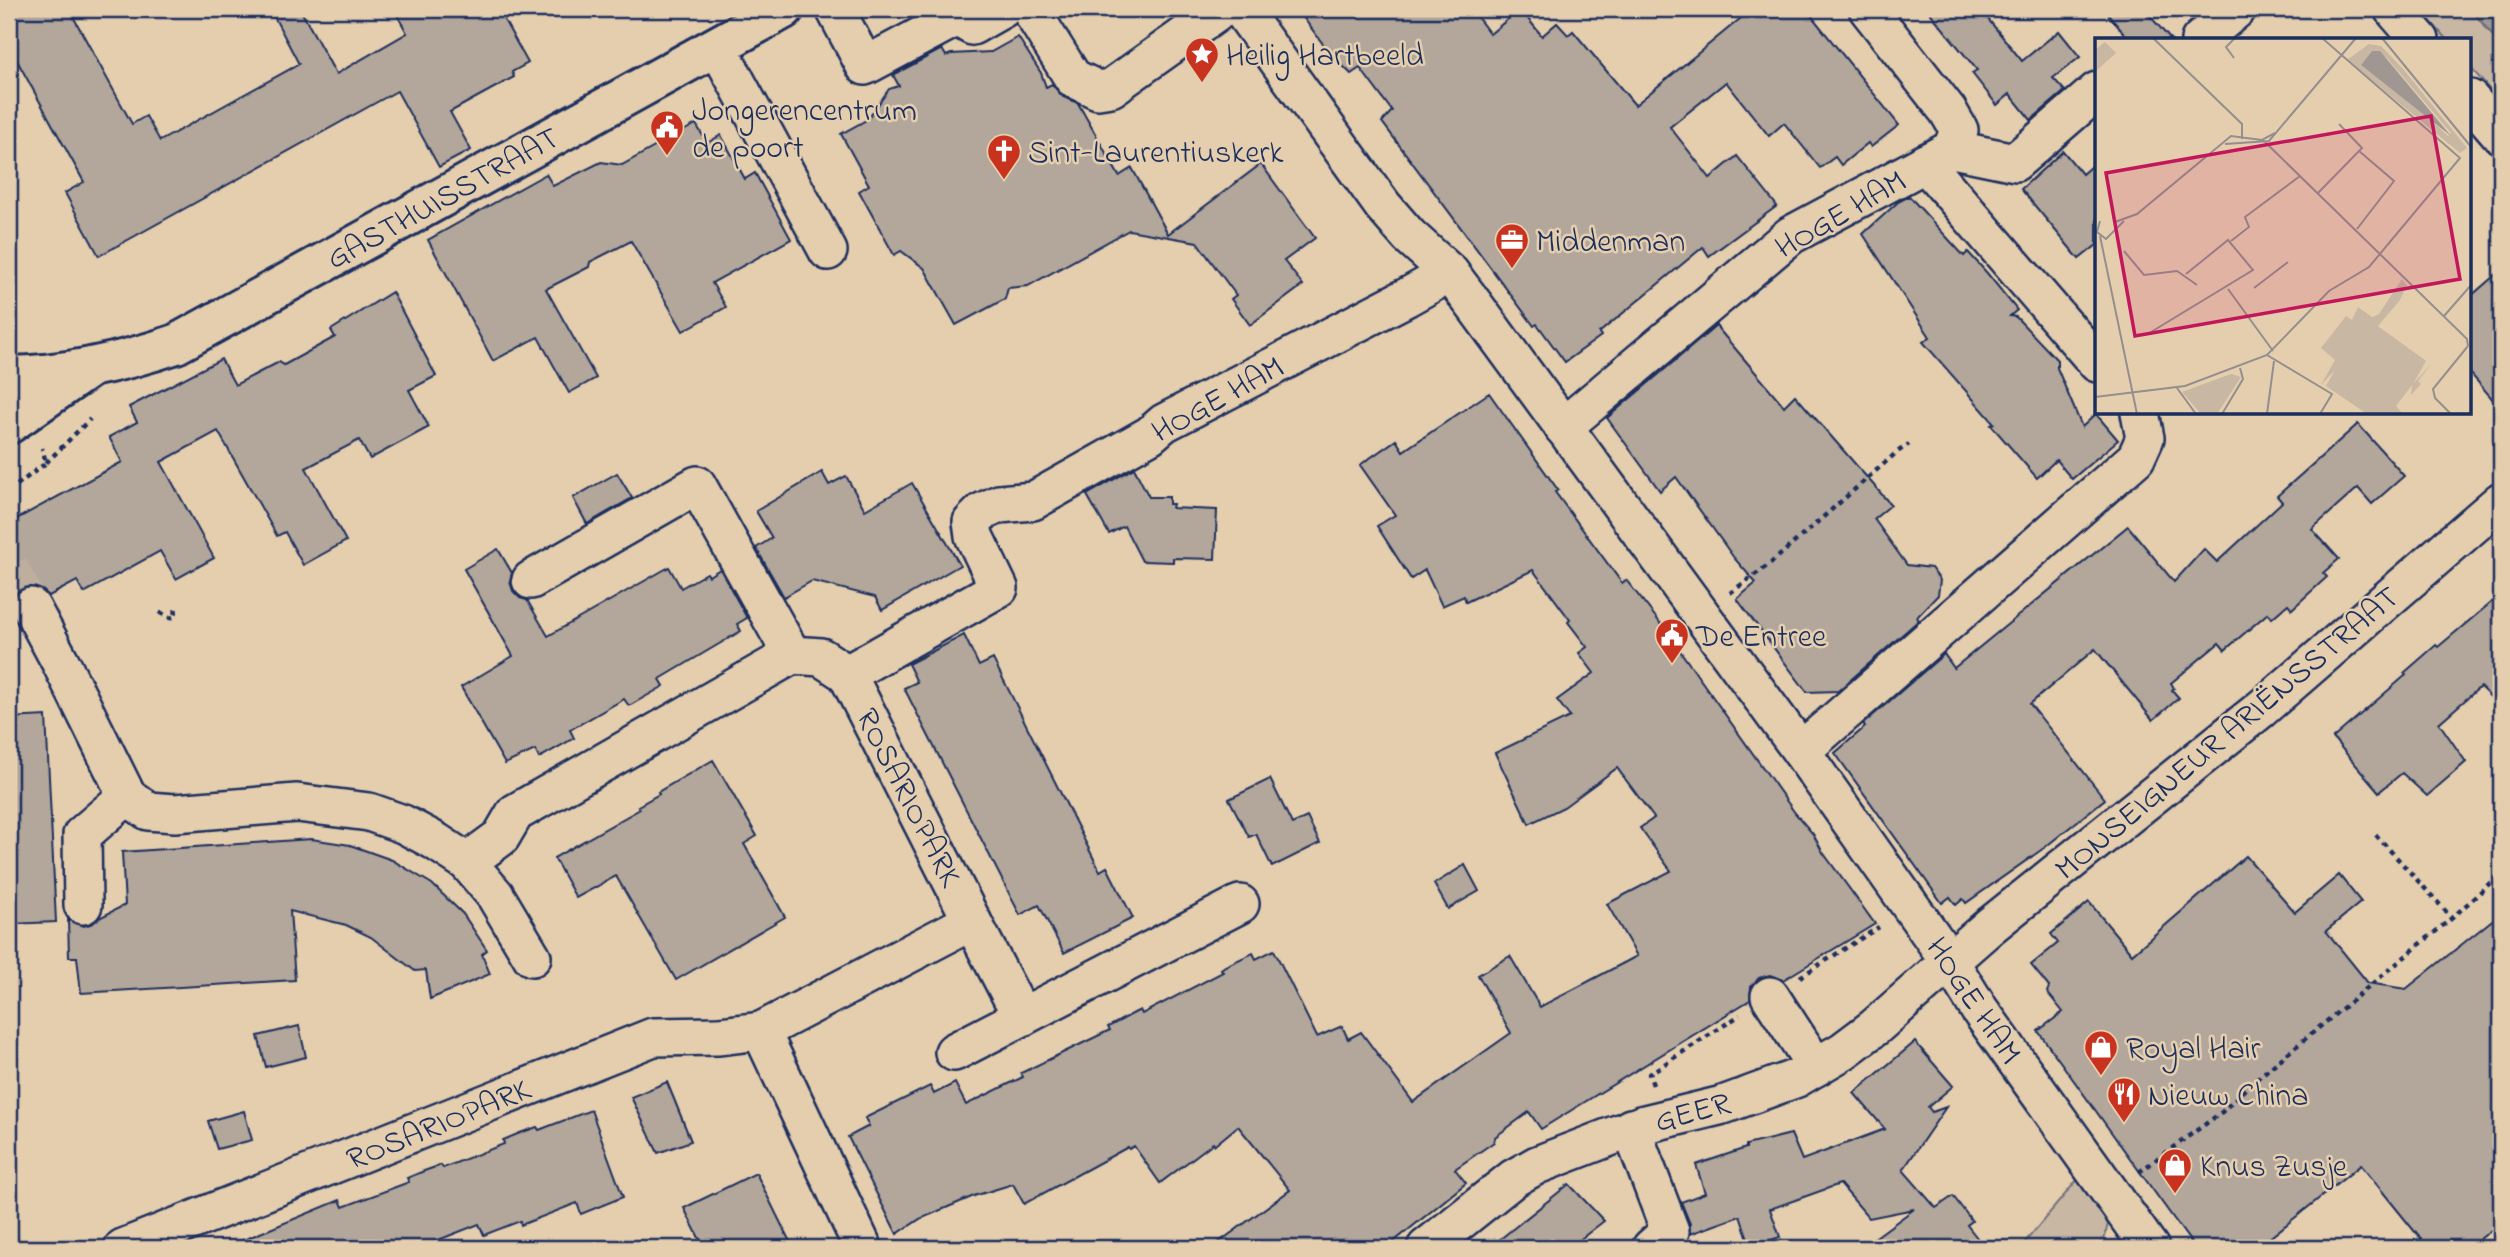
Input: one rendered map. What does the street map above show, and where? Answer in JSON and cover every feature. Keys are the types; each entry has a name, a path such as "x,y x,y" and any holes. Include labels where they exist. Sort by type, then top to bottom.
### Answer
{"main road":[{"name":"GASTHUISSTRAAT","path":"9,376 92,367 137,358 176,344 784,9"},
{"name":"GASTHUISSTRAAT","path":"9,424 92,367"}],"street":[{"path":"835,9 865,66 955,13 972,26 1002,9"},
{"path":"1030,9 1073,78 1098,90 1111,88 1205,22 1219,9"},
{"name":"HOGE HAM","path":"1241,9 1383,206 1409,236 1450,272 1801,751 1950,962 1979,1009 2150,1248"},
{"path":"1868,9 1948,111 1959,130 1938,156"},
{"path":"2202,38 2237,9"},
{"path":"2393,9 2418,38"},
{"path":"717,46 828,251"},
{"path":"1938,156 2015,162 2095,93"},
{"path":"2472,101 2501,135"},
{"name":"HOGE HAM","path":"1563,427 1791,235 1938,156 2095,360"},
{"name":"HOGE HAM","path":"982,512 999,504 1033,501 1150,435 1164,423 1450,272"},
{"path":"1801,751 2136,458 2145,438 2140,415"},
{"path":"467,862 500,836 515,813 792,655 697,485 531,580"},
{"name":"MONSEIGNEUR ARIËNSSTRAAT","path":"1950,962 1990,926 2261,709 2501,501"},
{"name":"ROSARIOPARK","path":"848,674 999,588 974,536 972,522 982,512"},
{"path":"31,607 127,796 148,811 175,813 297,803 369,812 403,824 467,862 495,895 532,957"},
{"name":"ROSARIOPARK","path":"792,655 821,657 848,674 1022,1017"},
{"path":"83,905 82,835 127,796"},
{"path":"954,1052 1240,904"},
{"name":"ROSARIOPARK","path":"124,1248 653,1037 719,1036 761,1031 972,921"},
{"name":"GEER","path":"1426,1248 1514,1178 1537,1165 1631,1128 1723,1105 1797,1078 1843,1051 1875,1027 1950,962"},
{"path":"1770,996 1816,1067"},
{"path":"761,1031 863,1248"},
{"path":"1631,1128 1670,1231 1651,1248"}],"path":[{"path":"1701,615 1771,563 1909,444"},
{"path":"160,611 170,618 176,615 175,604"},
{"path":"2376,835 2452,918"},
{"path":"2110,1193 2222,1112 2248,1086 2452,918 2501,873"}],"shaded area":[{"path":"2420,9 2471,9 2501,46 2501,103 2472,69 2472,38 2445,38"},
{"path":"2471,9 2501,9 2501,46"},
{"path":"2078,1179 2108,1223 2105,1237 2095,1248 2020,1248"}],"building":[{"path":"9,9 69,9 132,124 146,116 160,141 299,64 271,11 275,9 300,9 336,74 407,33 394,9 498,9 528,63 512,72 514,77 450,112 471,150 439,167 397,91 99,256 65,193 84,182 9,46"},
{"path":"1297,9 1471,9 1490,34 1520,9 1542,36 1557,23 1568,35 1573,31 1635,105 1752,9 1806,9 1899,125 1871,147 1868,143 1841,165 1835,157 1820,168 1784,123 1769,136 1726,82 1670,127 1710,178 1737,156 1777,206 1709,256 1703,247 1599,333 1601,336 1565,362 1537,324 1534,326 1382,122 1392,111 1360,68 1351,74 1329,52"},
{"path":"1927,9 1980,9 2022,61 2059,31 2080,57 2053,78 2065,91 2031,120 2010,94 1997,105 1972,73 1977,70"},
{"path":"2104,9 2144,9 2169,38 2127,38"},
{"name":"Sint-Laurentiuskerk","path":"1018,37 1041,73 1046,87 1052,84 1063,97 1078,103 1119,176 1132,168 1168,234 1261,164 1315,238 1284,261 1303,285 1250,325 1231,299 1236,295 1197,242 1129,230 1028,286 1008,288 1005,299 956,325 924,268 901,251 894,255 859,191 869,185 841,134 868,119 889,89 899,86 893,75 942,49 946,56 991,52"},
{"path":"696,124 707,143 721,135 745,179 755,173 791,239 712,283 726,307 683,331 631,241 546,289 596,378 569,393 538,337 493,361 428,240 546,174 553,186 601,162 622,165"},
{"path":"2063,151 2082,174 2095,163 2095,247 2079,259 2021,189"},
{"path":"1909,196 1964,256 1968,252 1987,273 2017,310 2010,316 2016,317 2057,360 2057,368 2082,427 2097,415 2118,440 2072,479 2056,460 2037,478 1991,425 1994,423 1923,342 1930,337 1863,234 1898,202"},
{"path":"2501,270 2501,409 2472,375 2472,295"},
{"path":"392,292 436,376 409,390 429,427 370,459 359,440 306,468 346,541 303,565 285,532 277,536 218,431 161,462 214,558 176,579 160,551 84,593 77,581 49,596 32,586 22,588 13,597 10,607 13,619 9,622 9,523 122,462 109,437 137,422 129,407 221,359 235,385 279,362 284,365 335,337 331,330"},
{"path":"1716,326 1784,406 1795,395 1891,505 1874,519 1907,565 1931,568 1940,580 1938,595 1917,617 1919,620 1838,691 1807,692 1737,599 1756,583 1734,558 1676,477 1660,491 1607,418"},
{"path":"1489,393 1558,490 1555,492 1622,583 1626,580 1661,624 1875,924 1783,980 1770,975 1759,978 1751,987 1750,1000 1541,1129 1529,1112 1495,1137 1494,1142 1455,1169 1466,1183 1386,1248 1211,1248 1290,1190 1238,1126 1160,1183 1134,1146 1129,1149 1128,1147 1024,1204 1013,1184 974,1196 920,1219 897,1234 848,1137 869,1126 865,1118 930,1086 934,1094 955,1083 966,1105 1023,1077 1021,1073 1110,1030 1108,1027 1136,1012 1140,1010 1142,1014 1223,972 1221,969 1225,966 1253,953 1256,959 1274,950 1317,1037 1342,1026 1348,1039 1361,1032 1413,1102 1511,1033 1478,975 1510,956 1540,1007 1637,956 1607,904 1671,871 1640,828 1654,818 1617,768 1564,807 1529,824 1495,753 1570,717 1557,700 1594,673 1579,653 1587,647 1533,570 1466,602 1464,596 1442,606 1425,570 1411,579 1377,526 1395,515 1360,465 1396,440 1403,451"},
{"path":"2358,424 2404,476 2372,504 2358,488 2312,529 2339,559 2323,573 2327,577 2292,609 2288,604 2272,618 2268,613 2225,650 2219,643 2171,683 2174,688 2172,690 2179,698 2153,720 2095,649 2030,704 2105,799 2044,848 1966,903 1963,899 1956,905 1950,897 1942,903 1835,753 1865,727 1863,724 1944,654 1954,668 2128,526 2174,582 2204,549 2217,562 2282,502 2277,496"},
{"path":"1134,468 1149,497 1169,497 1172,508 1217,510 1215,559 1173,558 1173,562 1142,561 1124,526 1109,534 1087,495"},
{"path":"822,472 829,485 846,476 865,510 912,483 960,565 882,610 875,597 812,581 784,597 756,548 772,538 756,511"},
{"path":"617,473 632,498 587,524 573,498"},
{"path":"498,549 512,573 510,581 513,591 520,598 527,600 548,636 669,567 681,588 720,569 747,618 737,624 741,631 660,679 664,686 629,706 624,699 570,730 574,738 539,758 535,750 505,764 461,687 513,656 464,569"},
{"path":"2501,594 2501,707 2480,687 2439,723 2466,762 2427,796 2402,773 2379,792 2333,738 2406,675 2404,673 2436,645 2438,647"},
{"path":"964,635 979,666 993,659 1100,871 1107,867 1133,918 1064,953 1039,905 1020,915 904,688 917,682 908,664"},
{"path":"46,716 56,922 9,924 9,718"},
{"path":"713,760 757,836 744,844 785,917 676,980 616,876 576,898 554,858 640,809 638,806 659,794 658,792"},
{"path":"1270,779 1292,824 1307,817 1320,843 1272,867 1256,834 1249,837 1229,799"},
{"path":"311,839 350,845 392,860 432,884 463,914 487,950 482,954 490,974 430,999 426,970 415,971 371,937 346,925 290,911 295,980 81,993 77,957 69,957 68,919 84,926 125,905 122,852"},
{"path":"2246,856 2295,912 2339,875 2361,902 2326,931 2368,983 2406,989 2501,913 2501,1222 2469,1248 2428,1248 2361,1165 2257,1248 2195,1248 2038,1031 2063,1012 2047,992 2049,987 2031,965 2058,943 2051,934 2089,902 2132,954"},
{"path":"1465,865 1479,891 1448,909 1434,884"},
{"path":"299,1026 306,1057 266,1067 258,1036"},
{"path":"1915,1042 1953,1086 1928,1107 1932,1112 1946,1107 1903,1170 1936,1208 1953,1196 1972,1221 1967,1225 1985,1248 1861,1248 1914,1209 1869,1218 1840,1184 1770,1209 1780,1237 1751,1247 1740,1216 1690,1234 1690,1224 1681,1202 1705,1193 1696,1165 1746,1148 1746,1145 1791,1134 1802,1160 1885,1129 1854,1093"},
{"path":"667,1082 691,1141 658,1153 631,1097"},
{"path":"591,1110 623,1197 581,1214 577,1203 521,1225 520,1221 484,1235 479,1224 418,1248 224,1248 340,1200 343,1207 409,1182 407,1178 424,1171 441,1165 443,1168 504,1144 503,1140 520,1133 537,1127 539,1130"},
{"path":"244,1111 252,1140 217,1149 208,1121"},
{"path":"756,1173 793,1248 704,1248 684,1208"},
{"path":"1569,1184 1604,1221 1569,1248 1489,1248"}],"tunnel":[{"path":"9,567 31,607"}],"place":[{"name":"Heilig Hartbeeld","path":"1202,84"},
{"name":"Jongerencentrum de poort","path":"667,157"},
{"name":"Sint-Laurentiuskerk","path":"1004,181"},
{"name":"Middenman","path":"1512,270"},
{"name":"De Entree","path":"1672,665"},
{"name":"Royal Hair","path":"2101,1077"},
{"name":"Nieuw China","path":"2124,1124"},
{"name":"Knus Zusje","path":"2175,1195"}]}
